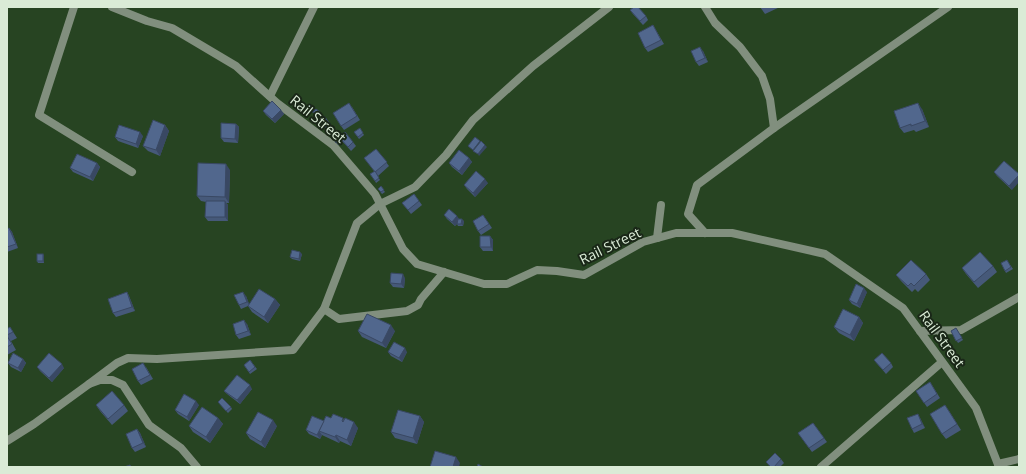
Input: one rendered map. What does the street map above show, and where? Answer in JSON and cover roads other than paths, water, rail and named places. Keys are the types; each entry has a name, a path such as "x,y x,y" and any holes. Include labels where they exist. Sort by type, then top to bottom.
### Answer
{"street":[{"path":"74,7 39,115 132,172"},
{"name":"Rail Street","path":"112,7 147,21 172,28 236,66 270,96 333,145 375,194 403,249 417,264 484,284 507,284 537,270 556,271 584,276 643,242 676,233 732,233 825,254 903,308 976,408 998,466"},
{"path":"270,96 314,7"},
{"path":"7,441 34,424 117,363 128,358 157,359 293,350 324,309 357,223 380,204 415,187 446,156 473,120 534,66 609,7"},
{"path":"705,7 715,23 740,47 762,76 770,99 774,128"},
{"path":"705,233 688,214 697,185 774,128 948,7"},
{"path":"656,238 661,204"},
{"path":"324,309 338,319 407,311 418,305 421,299 444,272"},
{"path":"920,331 962,330 1019,297"},
{"path":"821,467 942,362"},
{"path":"89,384 100,380 112,380 123,385 150,425 181,448 197,467"},
{"path":"998,466 1019,459"}]}
